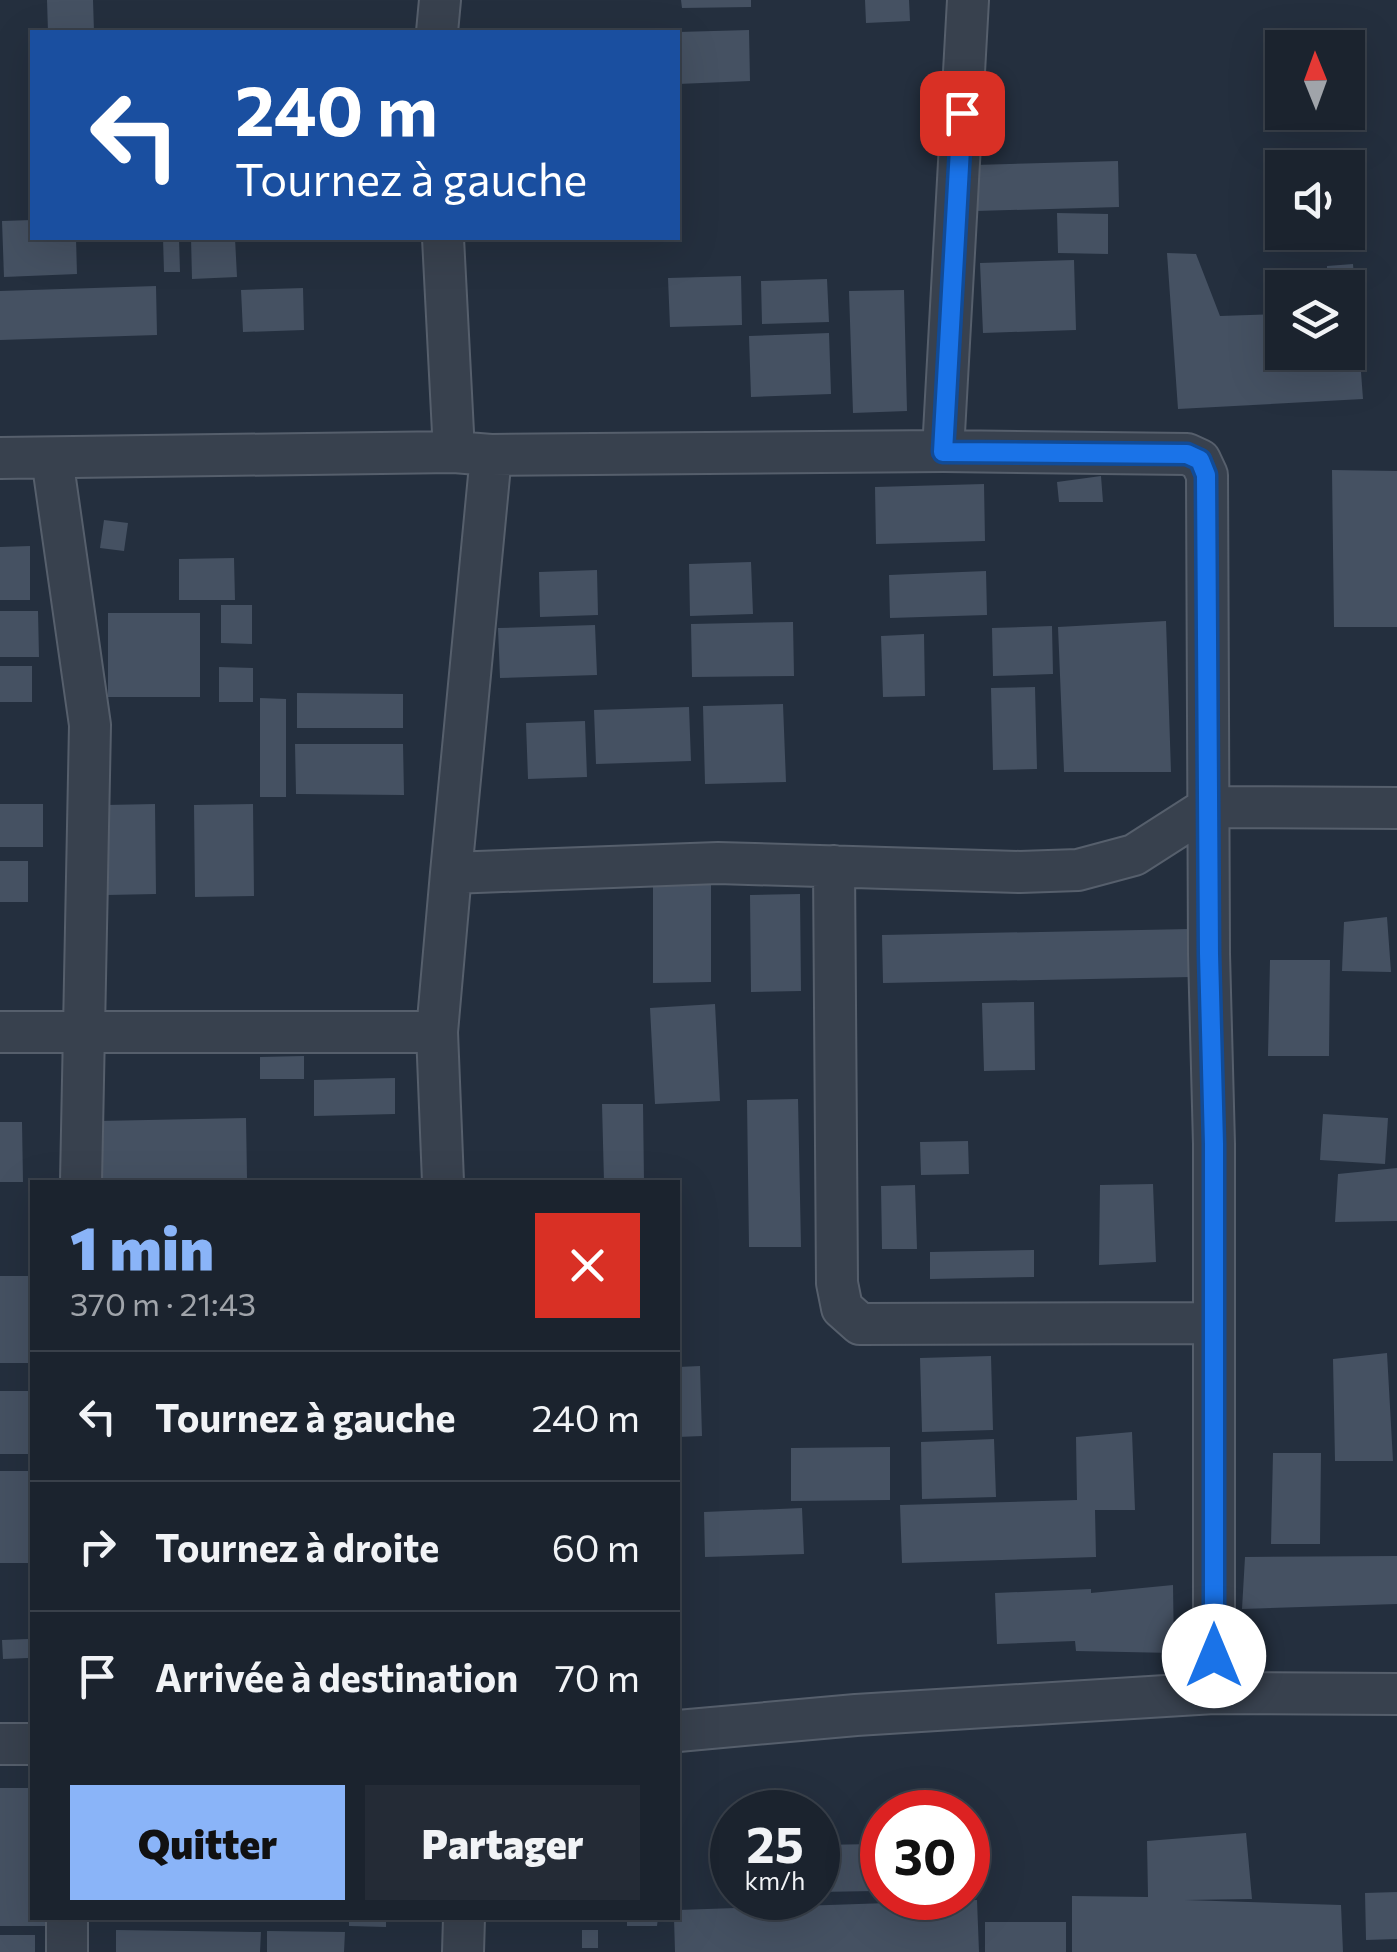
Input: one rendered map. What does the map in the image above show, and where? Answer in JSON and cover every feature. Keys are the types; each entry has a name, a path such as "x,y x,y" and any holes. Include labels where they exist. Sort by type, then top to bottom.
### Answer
{"street":[{"path":"438,30 440,0"},
{"path":"943,452 968,0"},
{"path":"443,240 472,454 451,874 437,1032 443,1180"},
{"path":"0,458 943,452 1187,454 1200,460 1206,475 1214,1144 1214,1693"},
{"path":"52,458 90,725 81,1180"},
{"path":"451,874 718,863 1020,872 1078,870 1134,855 1209,807 1397,808"},
{"path":"834,866 837,1283 842,1308 860,1324 1214,1323"},
{"path":"0,1032 437,1032"},
{"path":"680,1731 856,1715 1214,1693 1397,1694"},
{"path":"0,1744 30,1744"},
{"path":"66,1952 67,1920"},
{"path":"463,1952 464,1920"}],"building":[{"path":"47,0 93,0 94,30 48,30"},
{"path":"681,0 751,0 751,7 682,8"},
{"path":"865,0 909,0 910,21 866,23"},
{"path":"749,30 750,81 680,84 680,32"},
{"path":"1118,161 1119,207 976,211 974,165"},
{"path":"1057,213 1108,214 1108,254 1058,253"},
{"path":"30,220 30,240 76,240 77,274 4,277 2,221"},
{"path":"163,240 179,240 180,272 164,272"},
{"path":"191,240 235,240 237,277 192,279"},
{"path":"1167,253 1196,254 1220,316 1265,315 1265,370 1361,370 1363,399 1178,409"},
{"path":"1074,260 1076,330 983,333 980,263"},
{"path":"1353,264 1353,270 1327,270 1327,266"},
{"path":"741,276 742,325 670,327 668,278"},
{"path":"827,279 829,322 762,324 761,281"},
{"path":"156,286 157,335 0,340 0,291"},
{"path":"303,288 304,330 243,332 241,290"},
{"path":"904,290 907,411 853,413 849,291"},
{"path":"829,333 831,394 751,397 749,336"},
{"path":"1332,470 1397,471 1397,627 1334,627"},
{"path":"1101,476 1103,502 1059,502 1057,482"},
{"path":"984,484 985,541 876,544 875,487"},
{"path":"104,520 128,523 124,551 100,548"},
{"path":"30,546 30,600 0,600 0,547"},
{"path":"234,558 235,600 179,600 179,559"},
{"path":"751,562 753,614 690,616 689,564"},
{"path":"597,570 598,615 540,617 539,572"},
{"path":"986,571 987,615 890,618 889,575"},
{"path":"221,605 252,605 252,644 221,643"},
{"path":"0,611 38,611 39,657 0,657"},
{"path":"108,613 200,613 200,697 108,697"},
{"path":"1166,621 1171,772 1064,772 1058,627"},
{"path":"793,622 794,676 692,677 691,624"},
{"path":"595,625 597,675 500,678 498,628"},
{"path":"1052,626 1053,674 993,676 992,628"},
{"path":"924,634 925,696 883,697 881,636"},
{"path":"0,666 32,666 32,702 0,702"},
{"path":"219,667 253,668 253,702 219,702"},
{"path":"1035,687 1037,769 993,770 991,688"},
{"path":"297,693 403,694 403,728 297,728"},
{"path":"260,698 286,699 286,797 260,797"},
{"path":"783,704 786,782 705,784 703,706"},
{"path":"689,707 691,761 596,764 594,710"},
{"path":"585,721 587,777 528,779 526,723"},
{"path":"295,744 403,744 404,795 296,794"},
{"path":"0,804 43,804 43,847 0,847"},
{"path":"155,804 156,894 107,895 106,805"},
{"path":"253,804 254,896 195,897 194,805"},
{"path":"0,861 28,861 28,902 0,902"},
{"path":"653,874 711,874 711,982 653,983"},
{"path":"800,894 801,991 751,992 750,895"},
{"path":"1387,917 1391,972 1342,971 1344,922"},
{"path":"1190,929 1191,977 883,983 882,935"},
{"path":"1270,960 1330,960 1329,1056 1268,1056"},
{"path":"1034,1002 1035,1070 984,1071 982,1003"},
{"path":"715,1004 720,1101 655,1104 650,1008"},
{"path":"304,1056 304,1079 260,1079 260,1057"},
{"path":"395,1078 395,1114 314,1116 314,1080"},
{"path":"798,1099 801,1247 749,1247 747,1100"},
{"path":"602,1104 643,1104 644,1180 604,1180"},
{"path":"1323,1114 1388,1118 1385,1164 1320,1160"},
{"path":"246,1118 247,1178 99,1180 98,1121"},
{"path":"0,1122 22,1122 23,1182 0,1182"},
{"path":"968,1141 969,1174 921,1175 920,1142"},
{"path":"1397,1168 1397,1221 1335,1222 1338,1174"},
{"path":"1153,1184 1156,1262 1099,1265 1100,1185"},
{"path":"915,1185 917,1249 882,1249 881,1186"},
{"path":"1034,1250 1034,1277 930,1279 930,1252"},
{"path":"0,1276 30,1276 30,1363 0,1363"},
{"path":"1387,1353 1393,1461 1335,1461 1333,1359"},
{"path":"991,1356 993,1430 922,1432 920,1358"},
{"path":"700,1366 702,1436 680,1437 680,1367"},
{"path":"0,1391 30,1391 30,1454 0,1454"},
{"path":"1132,1432 1135,1510 1095,1510 1096,1557 902,1563 900,1505 1077,1500 1076,1437"},
{"path":"994,1439 996,1497 922,1499 921,1442"},
{"path":"890,1447 890,1500 791,1501 791,1448"},
{"path":"1273,1453 1321,1453 1320,1544 1271,1544"},
{"path":"0,1471 30,1471 30,1563 0,1563"},
{"path":"802,1508 804,1554 705,1557 704,1512"},
{"path":"1397,1556 1397,1604 1242,1609 1245,1557"},
{"path":"1173,1585 1174,1653 1076,1651 1075,1641 997,1644 995,1593 1091,1589 1091,1593"},
{"path":"28,1639 28,1658 3,1659 2,1640"},
{"path":"0,1788 30,1788 30,1920 46,1920 46,1926 0,1926"},
{"path":"1246,1833 1252,1899 1185,1900 1341,1905 1343,1952 1072,1952 1072,1896 1148,1897 1147,1841"},
{"path":"860,1844 860,1891 840,1892 840,1845"},
{"path":"1397,1892 1397,1939 1366,1940 1365,1893"},
{"path":"860,1904 860,1920 978,1920 979,1952 675,1952 674,1920 680,1920 680,1910 710,1909 710,1920 840,1920 840,1905"},
{"path":"349,1920 386,1920 386,1927 349,1926"},
{"path":"627,1920 658,1920 657,1926 627,1926"},
{"path":"985,1922 1066,1922 1066,1952 985,1952"},
{"path":"116,1930 261,1932 260,1952 116,1952"},
{"path":"582,1930 598,1930 598,1948 582,1948"},
{"path":"267,1931 345,1932 344,1952 267,1952"},
{"path":"0,1935 35,1935 35,1952 0,1952"}],"route":[{"path":"962,113 943,452 1187,454 1200,460 1206,475 1214,1144 1214,1656"}]}
